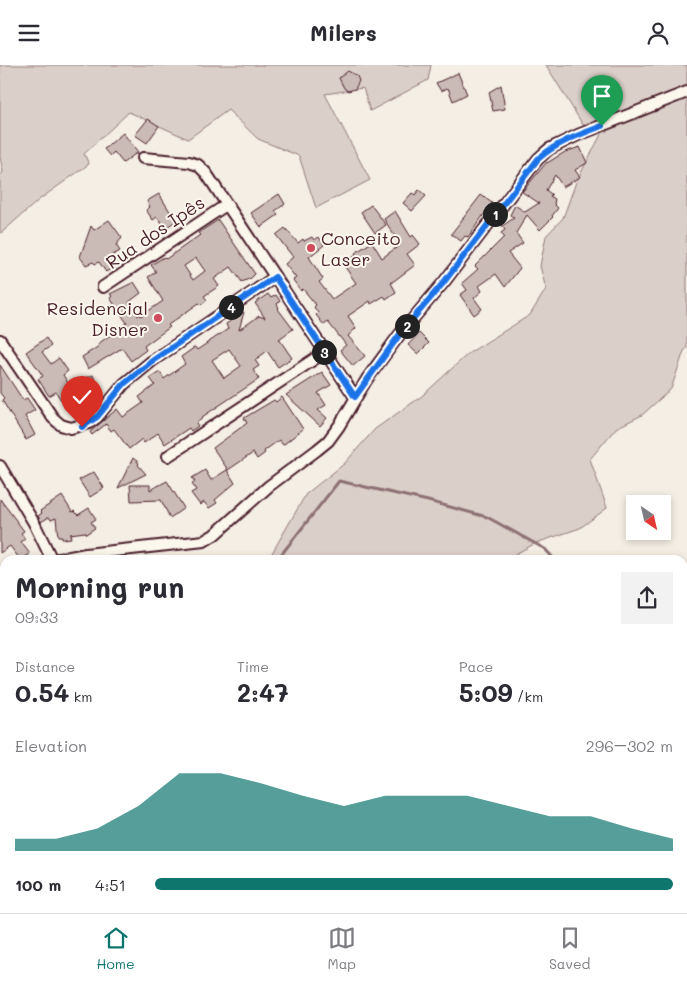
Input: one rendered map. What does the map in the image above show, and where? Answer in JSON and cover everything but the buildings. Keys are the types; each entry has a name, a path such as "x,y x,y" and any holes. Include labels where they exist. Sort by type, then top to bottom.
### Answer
{"street":[{"path":"80,555 191,544 214,535 268,486 328,441 355,397 400,334 444,282 538,159 549,149 578,135 687,92"},
{"path":"144,158 189,162 198,165 206,173 355,397"},
{"name":"Rua dos Ipês","path":"103,287 226,205"},
{"path":"0,340 54,418 61,425 71,428 82,427 97,417 124,384 152,361 275,277"},
{"path":"168,456 325,352"},
{"path":"0,466 50,555"}],"shaded area":[{"path":"0,65 431,65 428,80 370,111 363,88 325,94 370,180 316,208 299,156 258,139 228,110 188,139 129,112 84,154 89,164 40,199 0,234 0,176 3,172 0,157"},
{"path":"546,65 687,65 687,348 684,351 671,389 642,415 616,428 590,459 607,508 580,528 536,543 513,555 271,555 306,494 344,464 375,429 422,396 469,353 530,315 546,289 540,266 546,236 563,218 576,182 606,125 602,126 599,121 583,125"}],"waterway":[{"path":"281,555 339,481 428,501 487,517 545,549 550,555"}],"place":[{"name":"Conceito Laser","path":"311,248"},
{"name":"Residencial Disner","path":"158,318"}],"route":[{"path":"82,427 97,417 124,384 152,361 275,277 355,397 400,334 444,282 527,171 549,149 602,126"}]}
